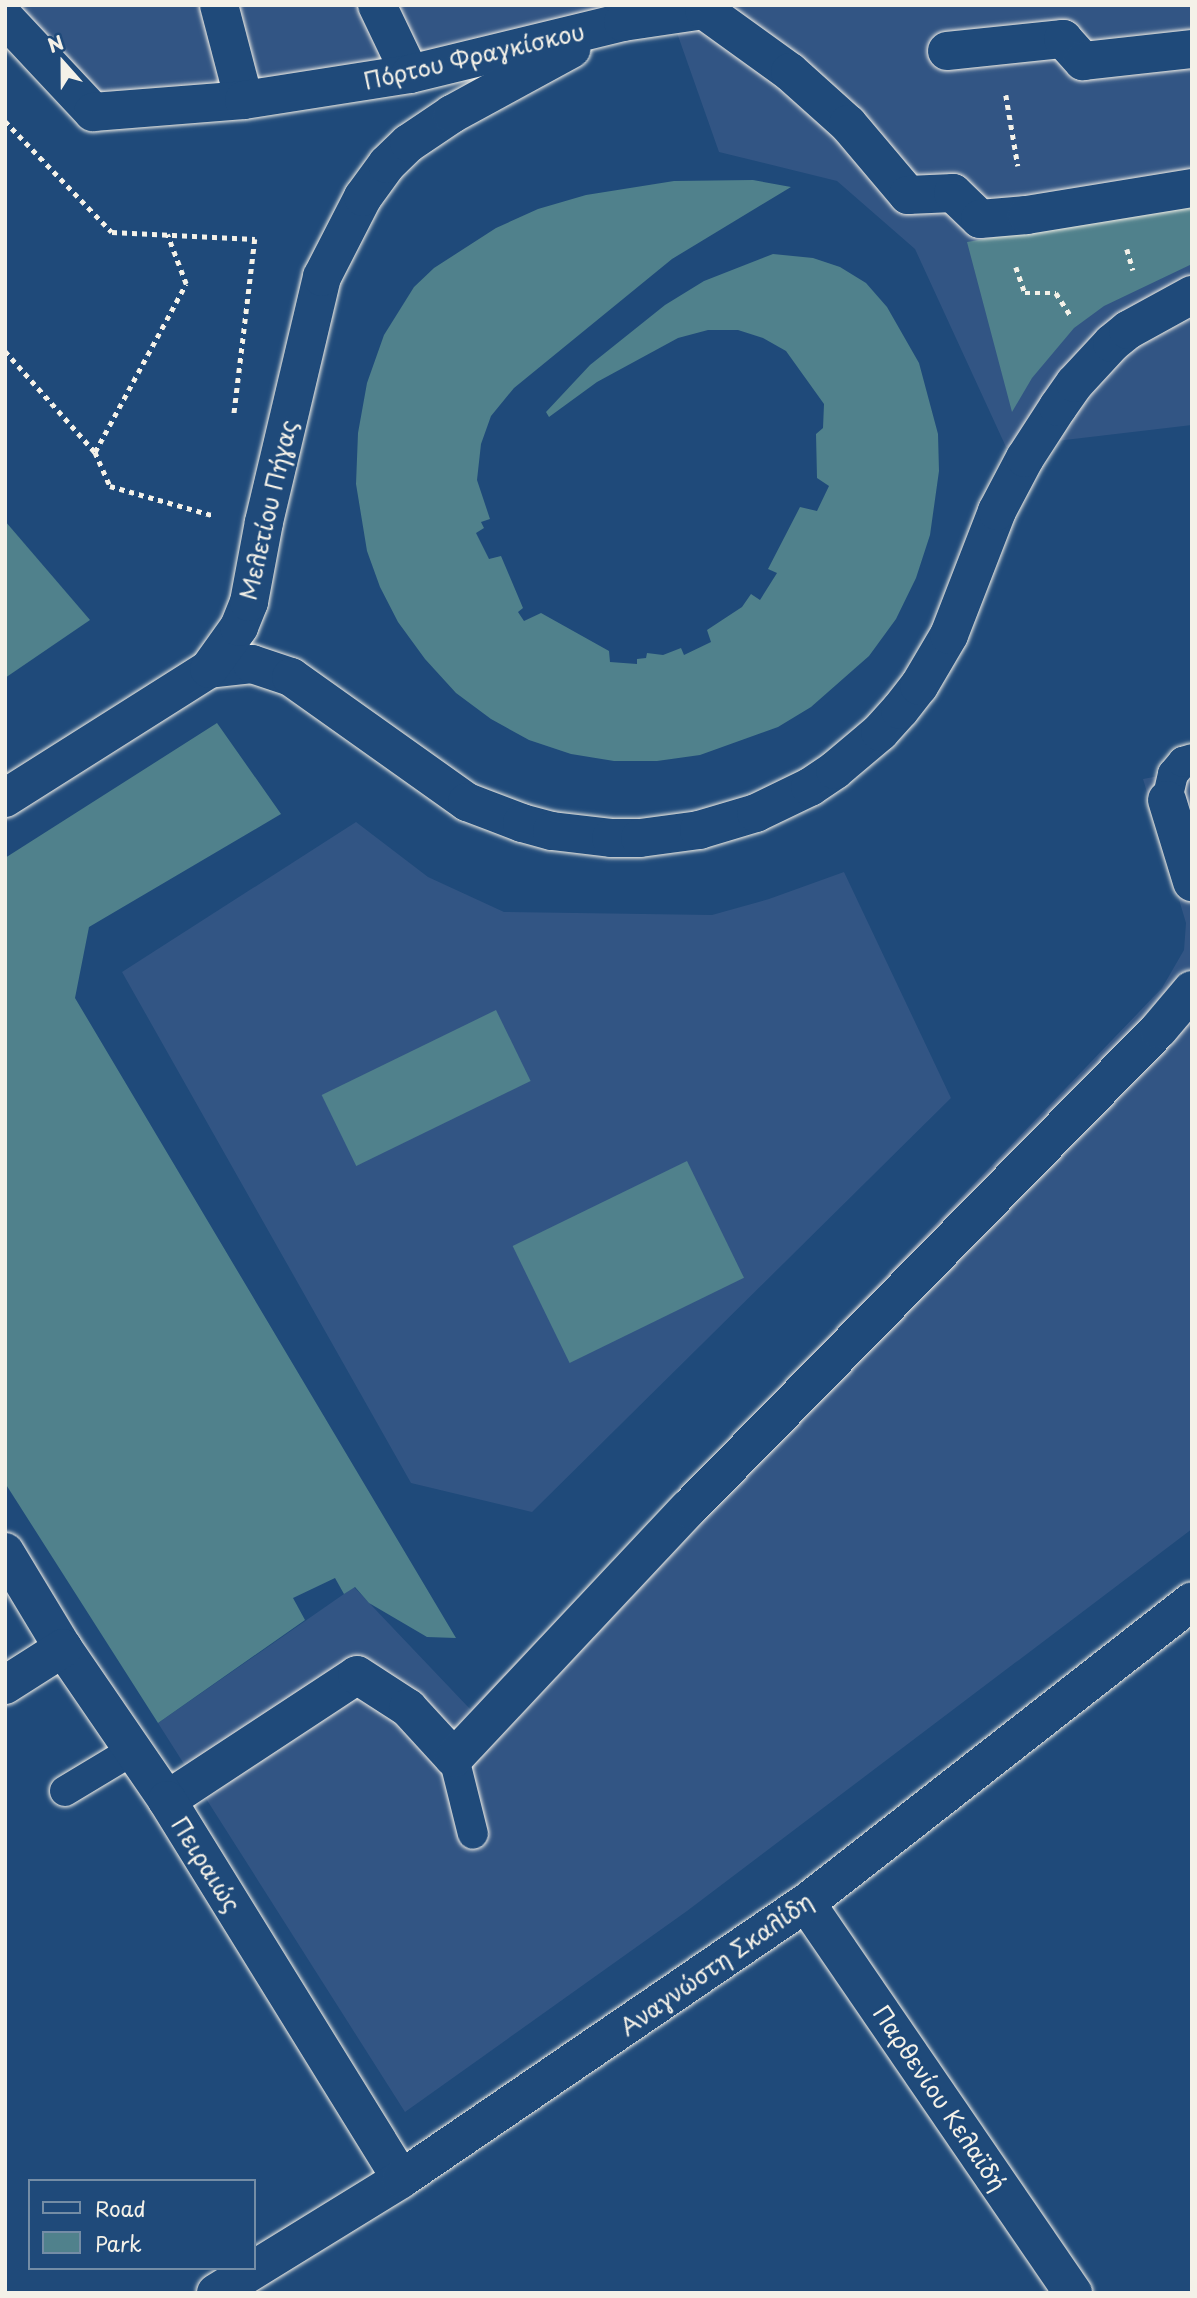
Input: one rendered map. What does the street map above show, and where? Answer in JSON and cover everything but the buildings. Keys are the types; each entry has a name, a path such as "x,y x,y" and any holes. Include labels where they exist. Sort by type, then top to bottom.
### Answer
{"street":[{"path":"219,5 244,100"},
{"path":"376,5 410,74"},
{"name":"Πόρτου Φραγκίσκου","path":"5,18 93,112 244,100 410,74 623,22 703,8 790,72 838,115 908,195 953,194 980,219 1027,215 1192,188"},
{"name":"Μελετίου Πήγας","path":"5,798 209,669 239,627 249,602 322,277 363,197 396,154 442,121 623,22"},
{"path":"947,51 1063,39 1083,61 1192,49"},
{"path":"209,669 252,664 291,677 467,802 522,823 611,838 640,838 699,830 757,813 810,787 835,770 880,732 900,709 942,648 961,607 997,511 1030,449 1064,399 1099,356 1128,330 1192,295"},
{"path":"1167,800 1192,882"},
{"path":"167,1800 357,1675 408,1708 454,1758 688,1509 1158,1029 1192,990"},
{"name":"Πειραιώς","path":"5,1552 63,1648 135,1749 401,2179"},
{"name":"Αναγνώστη Σκαλίδη","path":"256,2268 401,2179 806,1903 1192,1601"},
{"path":"5,1685 63,1648"},
{"name":"Παρθενίου Κελαϊδή","path":"806,1903 1073,2293"},
{"name":"Αναγνώστη Σκαλίδη","path":"216,2293 253,2270"}],"lane":[{"path":"1167,800 1173,774 1183,762 1192,759"},
{"path":"65,1791 135,1749"},
{"path":"454,1758 473,1834"}],"path":[{"path":"998,46 1016,158"},
{"path":"5,121 112,232 255,239 233,425"},
{"path":"95,452 186,284 167,234"},
{"path":"1020,256 1015,268 1026,293 1056,293"},
{"path":"5,351 95,452 110,486 222,518 260,554"}],"shaded area":[{"path":"5,5 1192,5 1192,425 1006,447 915,249 837,181 719,152 676,30 78,101"},
{"path":"1192,770 1192,1529 687,1911 405,2112 158,1723 354,1587 470,1709 1162,988 1184,950 1186,923 1143,779"},
{"path":"356,822 428,877 504,912 712,915 769,899 844,872 951,1098 532,1512 411,1483 122,972"}],"green space":[{"path":"753,180 791,187 672,259 514,388 491,416 481,444 477,480 490,519 481,522 484,528 476,533 489,559 501,556 523,608 518,612 524,621 541,613 609,651 610,662 637,664 637,659 646,658 647,653 663,655 681,648 684,655 711,642 707,630 742,607 751,594 760,600 777,573 768,569 800,507 817,511 829,486 817,478 816,434 823,428 824,404 786,351 763,338 738,330 708,330 678,338 597,382 549,417 546,412 590,365 665,305 704,281 773,254 813,258 840,267 866,283 887,307 919,363 938,434 939,471 930,535 916,578 896,619 869,656 811,707 778,727 700,755 657,761 614,761 571,754 529,740 491,719 456,693 425,659 398,622 380,587 367,551 356,484 358,433 367,383 384,335 414,287 434,268 496,228 538,209 586,195 674,181"},
{"path":"1192,202 1192,264 1104,306 1074,328 1032,378 1012,412 967,242"},
{"path":"5,521 90,620 5,678"},
{"path":"217,723 281,814 89,927 75,998 456,1638 427,1637 369,1603 355,1587 344,1594 335,1578 293,1598 305,1620 158,1723 5,1483 5,858"},
{"path":"496,1010 531,1081 356,1166 322,1095"},
{"path":"687,1161 744,1278 570,1363 513,1246"}]}
